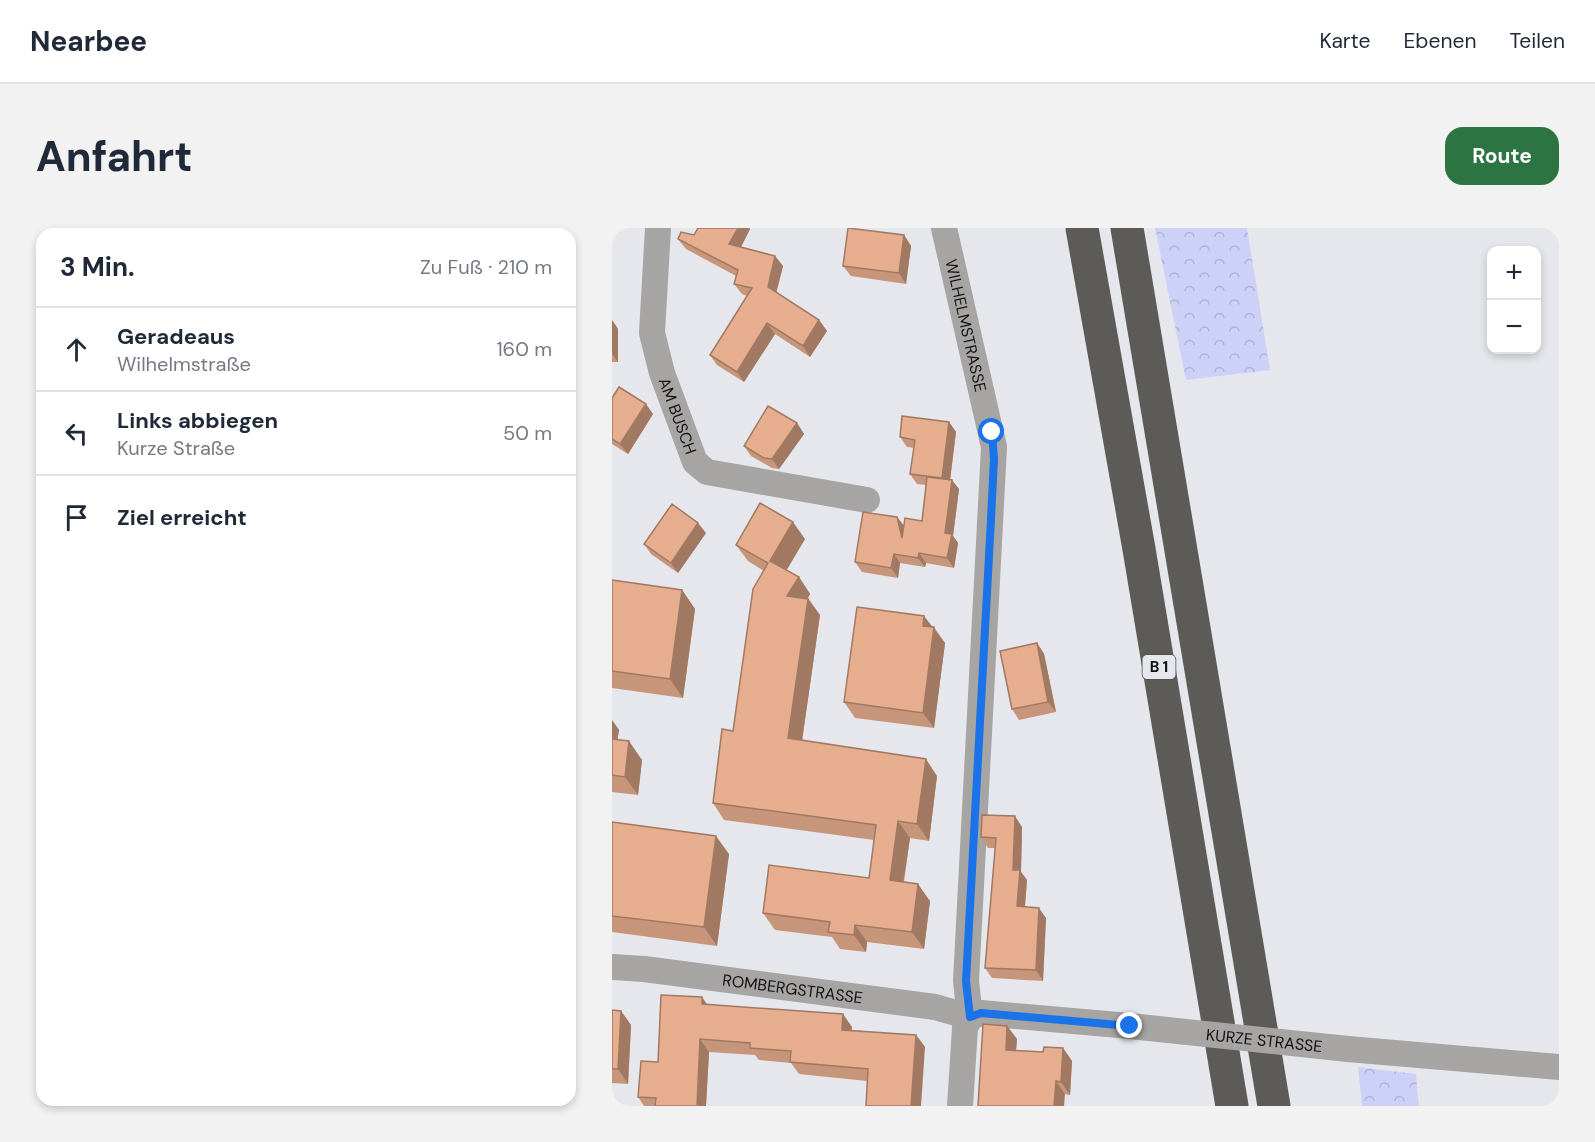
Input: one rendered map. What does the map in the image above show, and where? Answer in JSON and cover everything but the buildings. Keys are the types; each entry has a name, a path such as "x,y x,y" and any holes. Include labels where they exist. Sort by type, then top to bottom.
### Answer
{"highway":[{"name":"B 1","path":"1082,228 1139,549 1232,1106"},
{"name":"B 1","path":"1127,228 1274,1106"}],"street":[{"name":"AM BUSCH","path":"658,228 652,333 666,384 695,462 707,472 867,500"},
{"name":"WILHELMSTRASSE","path":"944,228 994,447 966,981 970,1017 965,1028 960,1106"},
{"name":"ROMBERGSTRASSE","path":"612,967 644,969 935,1007 970,1017"},
{"name":"KURZE STRASSE","path":"970,1017 981,1013 1559,1067"}],"green space":[{"path":"1155,228 1247,228 1270,370 1186,380"},
{"path":"1358,1067 1416,1074 1419,1106 1362,1106"}],"route":[{"path":"992,432 994,459 966,981 970,1017 981,1013 1130,1026"}]}
